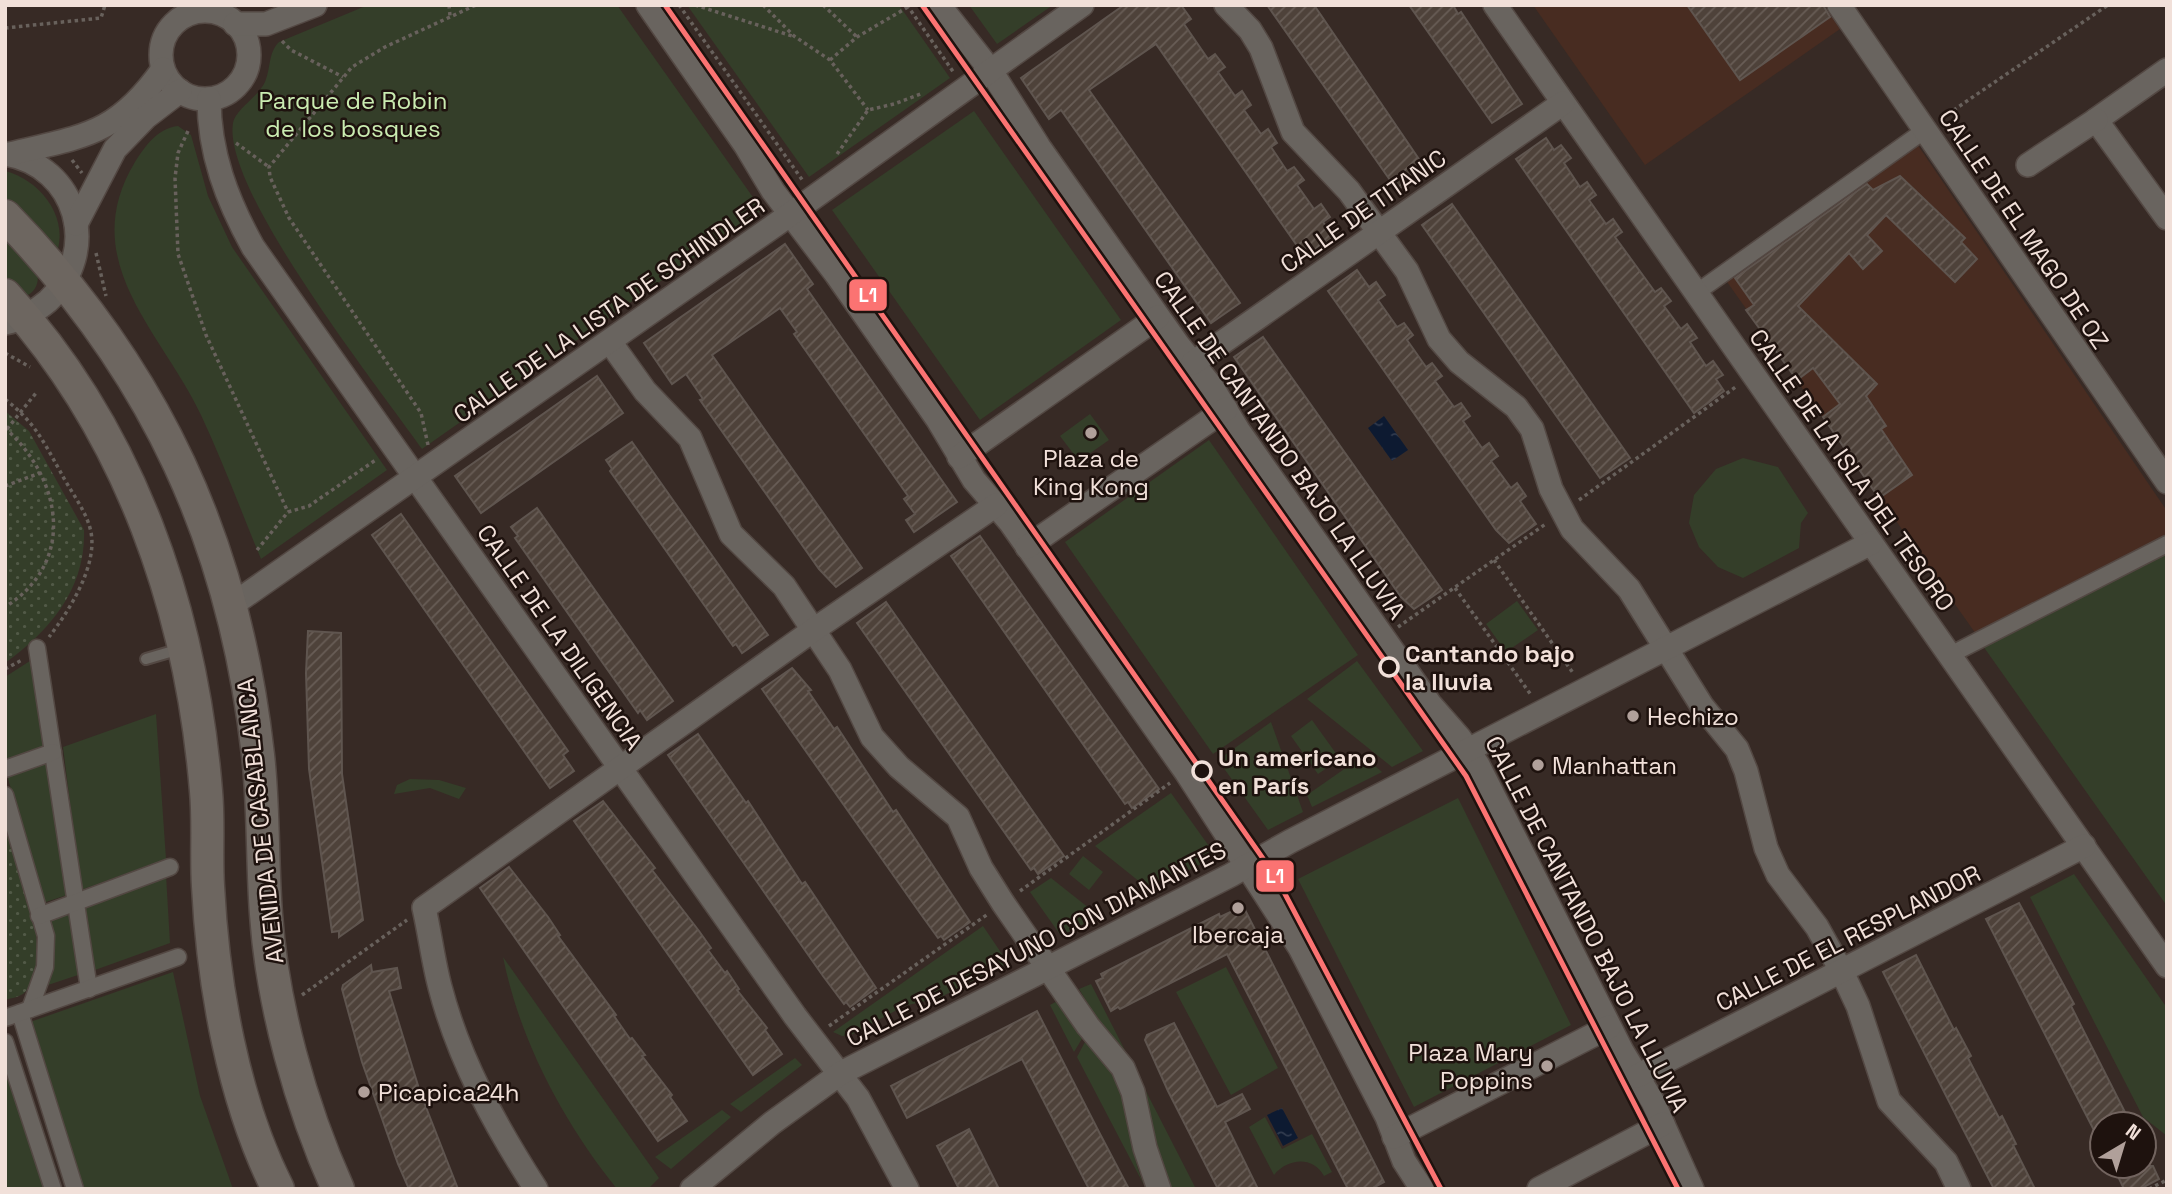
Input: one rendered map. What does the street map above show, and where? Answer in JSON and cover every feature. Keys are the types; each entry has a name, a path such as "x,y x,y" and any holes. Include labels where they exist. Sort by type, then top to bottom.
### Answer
{"main road":[{"name":"AVENIDA DE CASABLANCA","path":"5,216 66,282 121,357 162,427 207,527 232,605 258,758 266,915 280,1003 318,1145 338,1189"},
{"name":"AVENIDA DE CASABLANCA","path":"12,312 79,394 126,478 159,557 186,647 202,745 207,795 208,885 217,982 247,1108 278,1189"}],"street":[{"path":"222,14 247,46 246,70 231,90 208,99 190,97 180,91 163,69 163,41 173,24 198,12 222,14 267,24 315,5"},
{"path":"648,5 790,214 836,274 938,421 959,457 1027,547 1186,772 1300,948 1422,1189"},
{"name":"CALLE DE CANTANDO BAJO LA LLUVIA","path":"939,5 990,71 1039,148 1226,409 1430,704 1469,751 1609,1027 1663,1124 1692,1189"},
{"name":"CALLE DE LA LISTA DE SCHINDLER","path":"232,605 610,342 1082,5"},
{"path":"1226,5 1250,30 1261,48 1293,132 1349,191 1407,271 1439,339 1459,362 1516,407 1532,429 1551,489 1567,520 1617,573 1668,648 1702,706 1737,749 1746,771 1766,848 1778,875 1817,926 1842,972 1858,1006 1889,1101 1946,1162 1959,1189"},
{"name":"CALLE DE LA ISLA DEL TESORO","path":"1496,5 2167,965"},
{"name":"CALLE DE EL MAGO DE OZ","path":"1839,5 2167,482"},
{"path":"7,154 76,140 98,130 128,110 163,69"},
{"path":"2028,165 2167,70"},
{"path":"76,223 115,149 146,117 180,91"},
{"name":"CALLE DE LA DILIGENCIA","path":"208,99 216,161 244,230 795,1016 841,1073 858,1098 907,1189"},
{"name":"CALLE DE TITANIC","path":"1193,363 1563,103"},
{"path":"2096,120 2167,218"},
{"path":"1696,293 1925,130"},
{"path":"7,154 33,162 55,181 67,197 76,223 75,264 66,282 42,306 12,312"},
{"path":"959,457 1158,317"},
{"path":"610,342 645,391 684,428 697,451 716,504 731,534 784,586 840,670 872,737 883,751 958,817 987,880 1088,1026 1122,1068 1133,1092 1145,1149 1159,1189"},
{"path":"1027,547 1226,409"},
{"path":"536,1189 499,1131 464,1059 440,986 424,908 812,631 996,505"},
{"name":"CALLE DE DESAYUNO CON DIAMANTES","path":"692,1189 772,1123 841,1073 1871,543"},
{"path":"1950,655 2167,544"},
{"path":"37,648 89,989"},
{"path":"5,769 53,752"},
{"path":"5,795 46,936 47,954 18,1013 75,1189"},
{"name":"CALLE DE EL RESPLANDOR","path":"1637,1076 2084,846"},
{"path":"39,916 170,867"},
{"path":"18,1013 177,957"},
{"path":"1394,1137 1609,1027"},
{"path":"5,1042 53,1189"},
{"path":"1539,1189 1663,1124"}],"lane":[{"path":"146,659 186,647"}],"path":[{"path":"5,27 101,18 105,5"},
{"path":"449,5 450,16"},
{"path":"269,167 343,77 365,57 475,5"},
{"path":"679,5 802,181 812,181 820,192"},
{"path":"695,5 794,36"},
{"path":"763,5 794,36 830,60 868,110"},
{"path":"823,5 857,37"},
{"path":"1925,130 2108,5"},
{"path":"830,60 857,37 908,6 956,77 949,80"},
{"path":"282,41 291,50 343,77"},
{"path":"832,161 868,110 894,104 932,88"},
{"path":"188,131 178,153 175,178 177,254 206,335 288,512"},
{"path":"236,143 269,167 273,184 289,218 421,413 425,440 420,445"},
{"path":"64,150 88,180"},
{"path":"5,352 33,369"},
{"path":"5,607 35,584 48,555 53,509 40,473 23,446 6,429 36,393"},
{"path":"5,399 32,421 90,528 91,538 85,573 64,618 37,648 5,669"},
{"path":"257,550 288,512 309,506 379,458"},
{"path":"5,486 40,473"},
{"path":"1494,560 1585,690"},
{"path":"1455,588 1543,712"},
{"path":"297,998 424,908"},
{"path":"2149,1189 2167,1180"}],"shaded area":[{"path":"1533,5 1823,5 1840,29 1645,165"},
{"path":"1917,144 2167,511 2167,536 1976,634 1725,279"}],"green space":[{"name":"Parque de Robin de los bosques","path":"368,5 617,5 762,210 422,449 341,337 277,240 252,194 236,154 233,123 242,108 265,82 273,51 279,42"},
{"path":"687,5 899,5 950,78 809,177"},
{"path":"969,5 1053,5 997,44"},
{"path":"974,111 1121,320 980,420 832,210"},
{"path":"178,126 191,135 208,196 232,247 387,470 261,559 201,415 185,384 147,325 119,264 115,232 119,198 135,162 148,144 164,130"},
{"path":"5,171 28,182 47,200 58,223 58,249 5,197"},
{"path":"5,236 38,276 35,289 24,297 5,276"},
{"path":"5,411 29,431 84,530 79,571 62,606 37,637 5,663"},
{"path":"1090,414 1109,440 1079,461 1060,436"},
{"path":"1209,440 1358,655 1213,754 1065,542"},
{"path":"1743,458 1778,467 1808,513 1801,523 1799,548 1743,578 1718,567 1699,547 1689,523 1694,495 1716,469"},
{"path":"2167,552 2167,906 1983,646"},
{"path":"1517,601 1538,630 1506,652 1486,624"},
{"path":"33,659 47,746 5,761 5,677"},
{"path":"1357,661 1423,751 1392,767 1307,699"},
{"path":"156,714 166,859 81,890 63,747"},
{"path":"1312,720 1340,759 1318,774 1291,736"},
{"path":"1271,722 1303,812 1268,830 1218,760"},
{"path":"1363,756 1382,772 1312,807 1307,795"},
{"path":"49,759 67,895 43,903 7,775"},
{"path":"410,779 439,780 466,788 459,799 430,788 394,794 397,785"},
{"path":"1171,793 1216,856 1150,890 1095,846"},
{"path":"1458,798 1571,1025 1414,1107 1298,879"},
{"path":"5,821 32,909 37,958 34,977 25,992 5,1000"},
{"path":"1083,856 1103,872 1089,890 1069,874"},
{"path":"2074,874 2167,1008 2167,1136 2158,1129 2158,1110 2139,1110 2030,897"},
{"path":"166,875 170,943 95,970 84,904"},
{"path":"1051,878 1099,916 1061,936 1030,892"},
{"path":"69,908 81,974 42,987 47,916"},
{"path":"983,926 1008,963 939,998 904,1006 851,1035 842,1036 833,1032"},
{"path":"503,957 659,1178 648,1189 617,1189 579,1136 532,1050 520,1019"},
{"path":"1226,967 1278,1068 1231,1095 1176,992"},
{"path":"173,972 200,1096 233,1189 84,1189 30,1022"},
{"path":"1091,984 1196,1189 1170,1189 1104,1030 1079,989"},
{"path":"1061,999 1083,1037 1074,1052 1050,1005"},
{"path":"1086,1040 1120,1091 1134,1154 1146,1189 1077,1057"},
{"path":"795,1058 802,1065 741,1112 730,1104"},
{"path":"5,1069 46,1188 47,1189 5,1189"},
{"path":"722,1110 731,1117 671,1169 655,1157"},
{"path":"1265,1117 1282,1149 1312,1134 1332,1172 1324,1176 1314,1165 1300,1162 1286,1165 1274,1175 1249,1127"}],"water":[{"path":"1384,416 1408,450 1392,461 1368,428"},
{"path":"1282,1108 1298,1138 1283,1146 1267,1115"}],"building":[{"path":"1124,5 1181,5 1191,19 1184,24 1208,59 1215,54 1225,67 1218,72 1235,96 1242,91 1251,105 1244,110 1261,134 1268,129 1277,143 1271,147 1287,171 1294,167 1304,180 1297,185 1314,209 1321,204 1330,217 1323,222 1334,237 1305,257 1156,44 1089,90 1240,303 1211,323 1061,110 1049,119 1021,78"},
{"path":"1267,5 1314,5 1427,171 1397,190"},
{"path":"1409,5 1453,5 1458,14 1461,12 1522,104 1492,123"},
{"path":"1687,5 1823,5 1830,17 1740,80"},
{"path":"1546,138 1554,150 1561,145 1571,158 1564,163 1580,187 1587,182 1596,195 1589,200 1606,224 1613,219 1622,232 1615,237 1655,292 1661,288 1671,301 1664,306 1681,329 1687,324 1697,338 1690,342 1706,366 1713,361 1723,375 1716,379 1724,391 1694,413 1516,159"},
{"path":"1900,176 1965,238 1961,242 1977,259 1955,282 1886,215 1867,235 1882,251 1863,269 1849,253 1798,306 1877,384 1866,396 1886,426 1881,429 1912,475 1879,498 1823,417 1840,404 1813,368 1797,380 1746,310 1754,305 1735,278 1867,184 1873,190"},
{"path":"1452,204 1630,458 1600,478 1422,225"},
{"path":"785,244 813,284 807,289 957,502 914,532 906,520 915,514 904,499 908,496 794,334 797,332 780,308 712,355 862,568 836,587 819,569 700,400 703,399 686,374 672,384 644,343"},
{"path":"1357,270 1369,287 1376,282 1385,295 1378,300 1397,327 1404,323 1413,335 1407,340 1426,367 1432,363 1442,376 1435,381 1454,407 1461,403 1470,416 1463,421 1482,448 1489,443 1498,456 1491,461 1511,488 1517,483 1526,496 1520,501 1536,524 1509,543 1496,530 1328,291"},
{"path":"1263,337 1442,590 1414,609 1401,597 1234,357"},
{"path":"597,376 623,413 481,513 455,476"},
{"path":"632,442 768,635 742,653 736,644 733,646 610,471 612,469 606,460"},
{"path":"537,508 673,701 647,720 640,710 638,713 515,538 518,536 511,527"},
{"path":"401,514 568,751 563,755 574,771 550,788 372,535"},
{"path":"980,536 1159,789 1132,808 1128,802 1125,804 951,556"},
{"path":"886,602 1064,856 1038,874 1034,868 1031,870 857,623"},
{"path":"308,631 341,633 342,774 363,920 339,937 339,931 332,932 309,769 306,673"},
{"path":"792,668 811,690 808,691 834,729 837,727 893,812 896,810 970,922 944,940 941,936 938,938 762,689"},
{"path":"698,734 746,803 748,801 802,884 805,882 876,988 850,1007 846,1002 844,1004 823,976 668,755"},
{"path":"603,801 655,868 652,870 699,931 711,948 708,950 725,973 727,971 739,989 737,990 767,1028 765,1030 782,1054 753,1075 574,821"},
{"path":"509,867 548,917 560,935 558,936 616,1015 614,1016 630,1039 632,1038 645,1055 642,1056 672,1095 670,1097 687,1121 658,1141 480,888"},
{"path":"2019,903 2074,1004 2071,1006 2124,1110 2088,1110 2088,1119 1986,919"},
{"path":"1243,906 1384,1182 1371,1189 1348,1189 1227,954 1120,1009 1118,1007 1111,1011 1096,981 1103,978 1101,974 1219,914 1220,917"},
{"path":"1916,955 1954,1030 1956,1028 1971,1056 1968,1058 1999,1118 2002,1116 2035,1189 1994,1189 1883,972"},
{"path":"371,965 372,972 397,968 401,988 389,991 420,1092 458,1189 409,1189 398,1164 362,1062 342,989 343,985"},
{"path":"1037,1011 1129,1189 1089,1189 1022,1059 907,1118 891,1086"},
{"path":"1174,1023 1217,1107 1242,1094 1250,1109 1225,1122 1258,1189 1218,1189 1168,1091 1145,1040 1147,1035"},
{"path":"969,1129 999,1189 959,1189 937,1146"},
{"path":"2120,1180 2157,1180 2140,1189 2124,1189"}],"transit line":[{"name":"L1","path":"665,5 1276,877 1441,1189"},
{"name":"L1","path":"922,5 1466,776 1678,1189"}],"place":[{"name":"Plaza de King Kong","path":"1091,433"},
{"name":"Cantando bajo la lluvia","path":"1389,667"},
{"name":"Hechizo","path":"1633,716"},
{"name":"Manhattan","path":"1538,765"},
{"name":"Un americano en París","path":"1202,771"},
{"name":"Ibercaja","path":"1238,908"},
{"name":"Plaza Mary Poppins","path":"1547,1066"},
{"name":"Picapica24h","path":"364,1092"}]}
